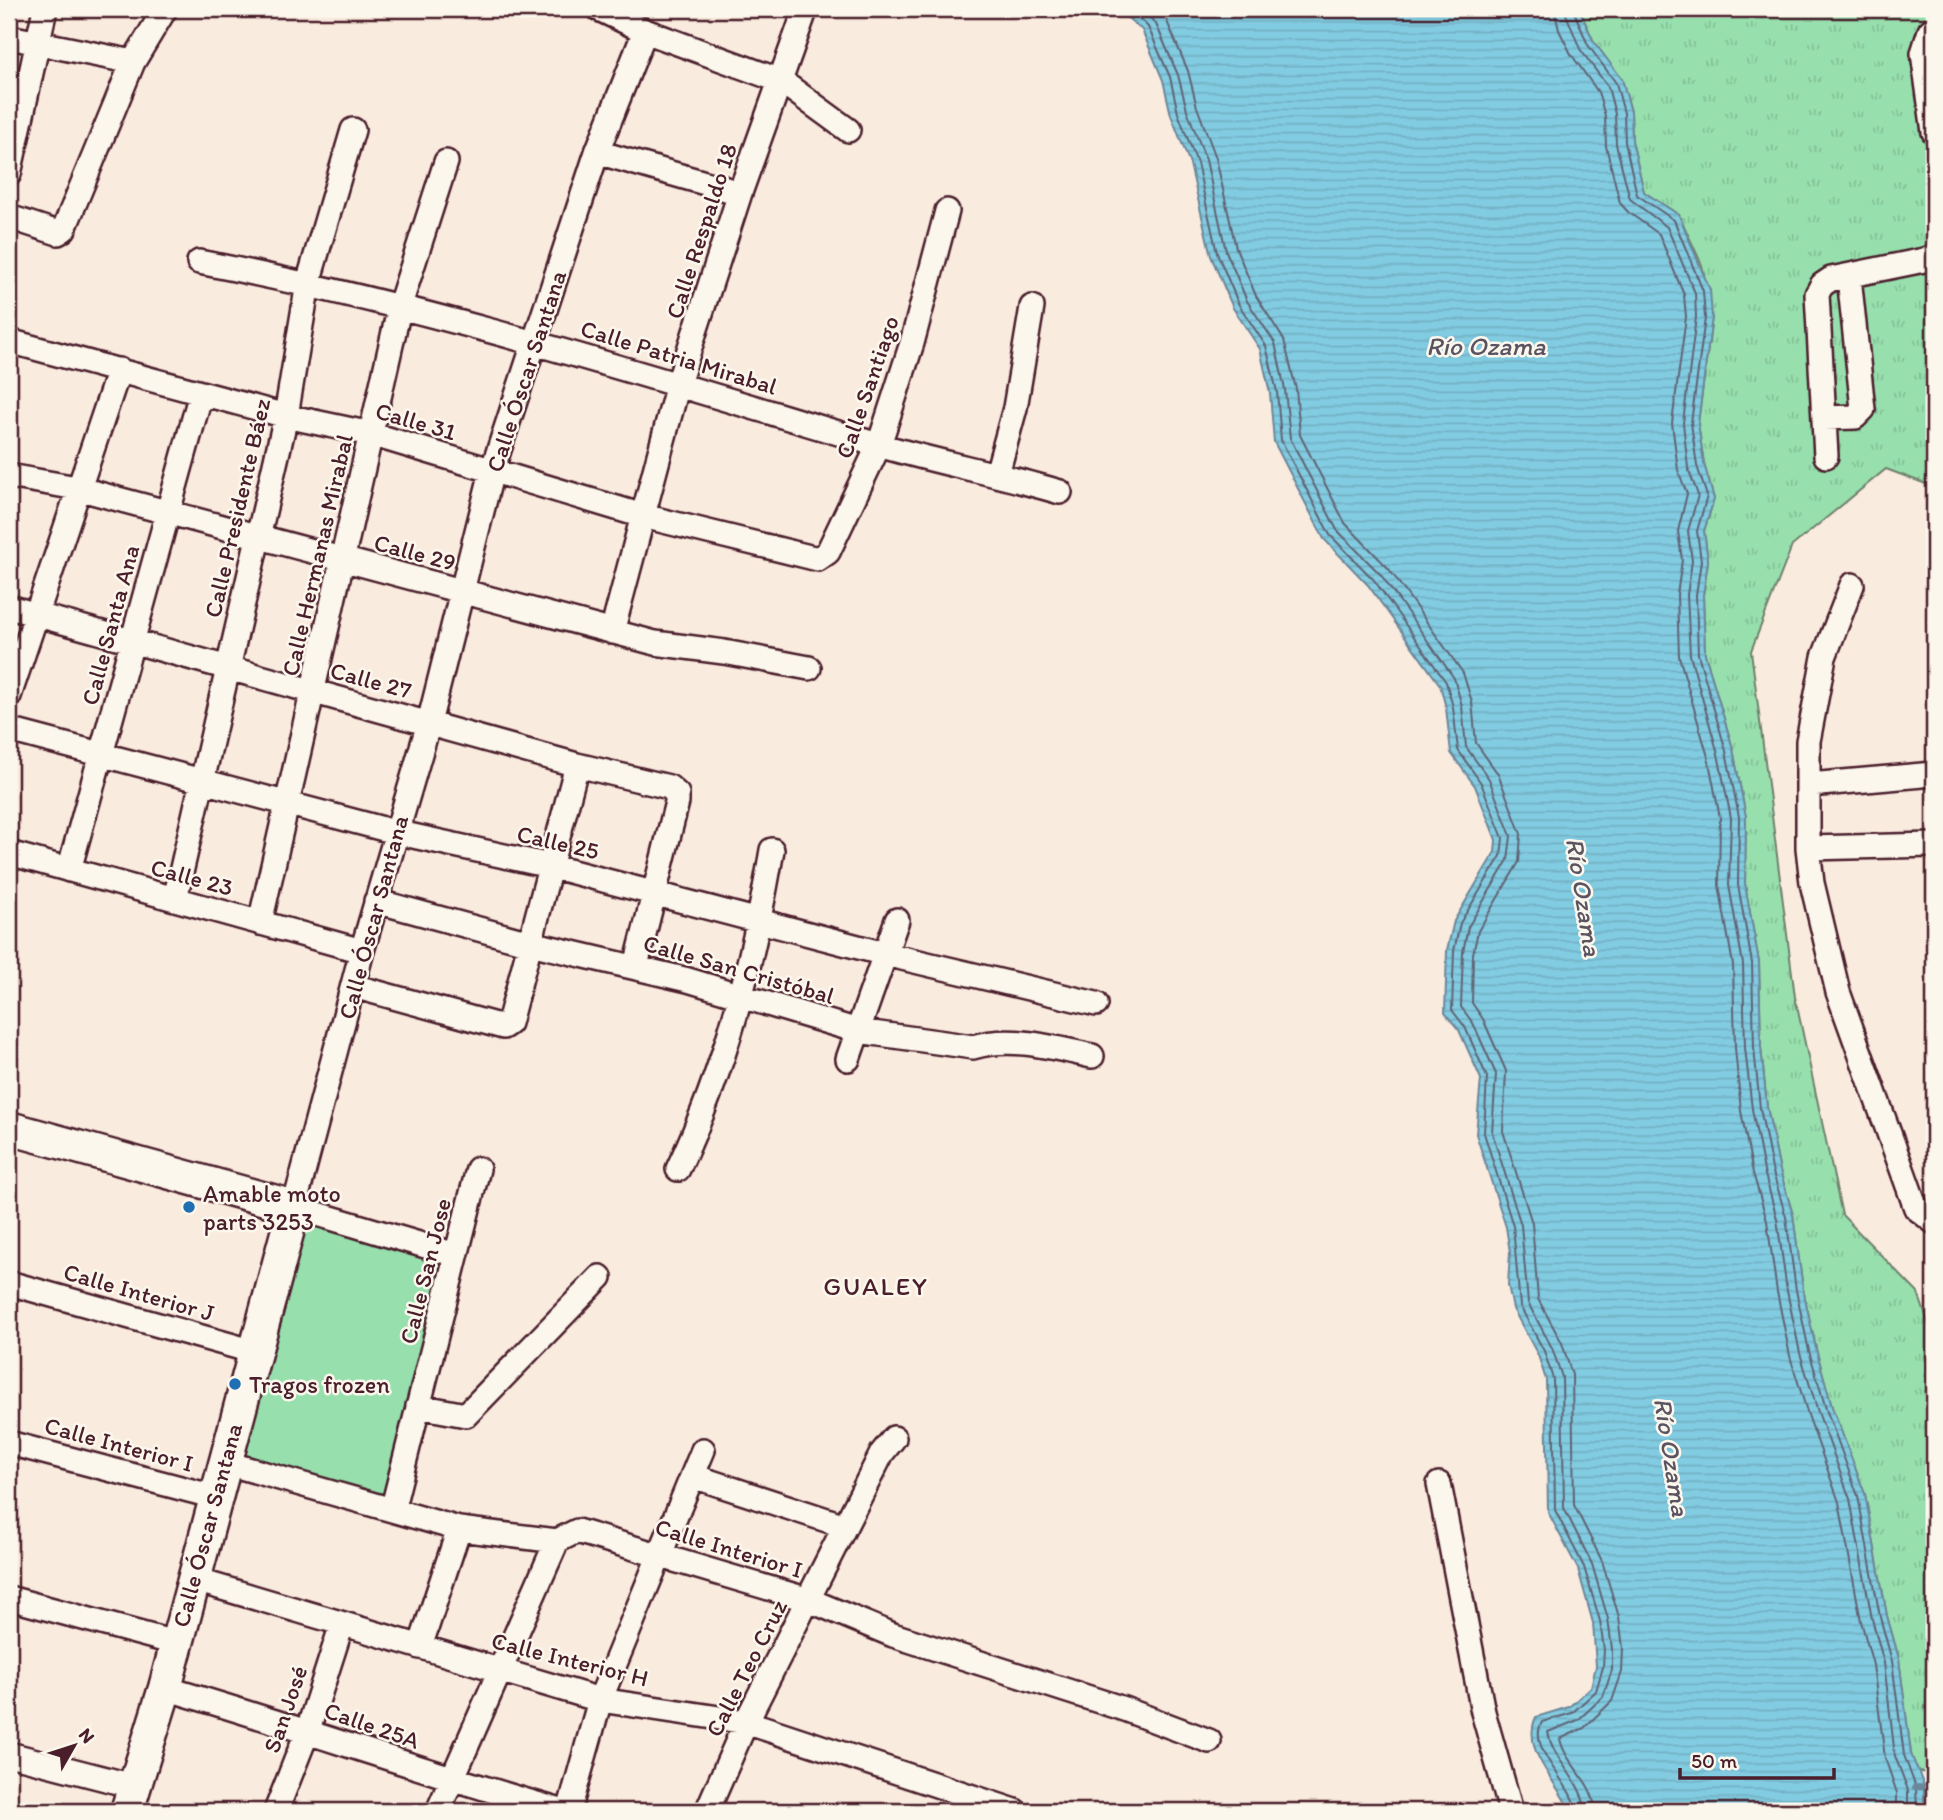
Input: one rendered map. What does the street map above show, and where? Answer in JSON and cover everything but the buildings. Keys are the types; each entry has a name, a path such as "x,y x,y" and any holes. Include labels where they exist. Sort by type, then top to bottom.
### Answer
{"street":[{"path":"9,174 45,9"},
{"path":"9,216 58,233 64,229 133,62 165,9"},
{"path":"599,9 645,32 781,81 848,130"},
{"name":"Calle Respaldo 18","path":"612,632 678,384 740,193 805,11"},
{"path":"1934,28 1930,30 1923,53 1934,132"},
{"name":"Calle Óscar Santana","path":"135,1803 223,1462 362,951 429,723 492,471 597,152 645,32"},
{"path":"9,37 133,62"},
{"name":"Calle Presidente Báez","path":"175,899 286,416 308,283 354,130"},
{"path":"597,152 740,193"},
{"name":"Calle Hermanas Mirabal","path":"260,923 400,305 446,162"},
{"name":"Calle Santiago","path":"808,557 818,559 828,552 879,445 912,343 947,211"},
{"path":"1826,456 1817,294 1822,285 1831,279 1934,258"},
{"name":"Calle Patria Mirabal","path":"199,262 308,283 400,305 536,342 879,445 1060,492"},
{"path":"1824,418 1855,416 1863,409 1849,277"},
{"path":"997,474 1015,408 1032,307"},
{"name":"Calle 31","path":"9,341 286,416 371,434 643,516 808,557"},
{"path":"9,696 119,370"},
{"name":"Calle Santa Ana","path":"69,870 201,393"},
{"name":"Calle 29","path":"9,476 77,488 655,643 724,652 809,668"},
{"path":"1852,585 1824,657 1808,741 1808,848 1812,883 1838,992 1916,1208 1934,1222"},
{"name":"Calle 27","path":"9,607 577,765 669,787 677,794 654,893"},
{"name":"Calle 25","path":"9,730 395,832 550,866 885,954 1096,1004"},
{"path":"353,985 503,1027 509,1023 577,765"},
{"path":"1809,785 1934,774"},
{"path":"1808,848 1934,845"},
{"path":"678,1169 701,1118 743,995 772,850"},
{"name":"Calle 23","path":"9,853 362,951"},
{"path":"636,966 654,893"},
{"name":"Calle San Cristóbal","path":"376,901 530,943 636,966 743,995 858,1031 973,1046 985,1043 1039,1045 1092,1056"},
{"path":"848,1059 897,920"},
{"path":"9,1128 456,1255"},
{"name":"Calle San Jose","path":"393,1507 478,1169"},
{"path":"418,1406 466,1415 600,1277"},
{"name":"Calle Interior J","path":"9,1283 254,1352"},
{"name":"Calle Teo Cruz","path":"707,1811 746,1722 882,1453 894,1438"},
{"name":"Calle Interior I","path":"9,1443 215,1497"},
{"path":"569,1811 600,1700 704,1450"},
{"name":"Calle Interior I","path":"223,1462 393,1507 459,1528 557,1541 577,1531 659,1553 809,1601 893,1635 1124,1709 1209,1741"},
{"path":"693,1476 845,1526"},
{"path":"1438,1484 1483,1712 1511,1811"},
{"path":"420,1647 459,1528"},
{"path":"438,1811 557,1541"},
{"name":"Calle Interior H","path":"192,1579 600,1700 746,1722 1014,1811"},
{"path":"9,1598 176,1643"},
{"name":"San José","path":"276,1811 308,1730 342,1624"},
{"name":"Calle 25A","path":"165,1688 308,1730 453,1781 561,1811"},
{"path":"9,1754 135,1803"}],"green space":[{"path":"1579,9 1934,9 1934,487 1886,469 1792,546 1751,651 1795,997 1842,1215 1918,1293 1934,1340 1934,1773 1917,1772 1911,1754 1899,1659 1887,1616 1865,1494 1832,1407 1816,1349 1803,1289 1793,1215 1779,1167 1767,1107 1761,1047 1759,962 1745,885 1746,817 1733,749 1705,654 1703,595 1708,561 1704,531 1714,499 1704,464 1698,423 1712,317 1702,265 1679,215 1644,192 1632,141 1631,112 1622,80 1594,42"},
{"path":"299,1216 448,1259 388,1498 233,1456"}],"water":[{"name":"Río Ozama","path":"1117,9 1579,9 1594,42 1622,79 1631,112 1632,141 1644,192 1679,215 1710,290 1712,317 1698,423 1704,464 1714,499 1704,531 1708,561 1703,595 1705,654 1733,749 1746,817 1745,885 1759,962 1761,1047 1767,1107 1779,1167 1793,1215 1803,1289 1816,1349 1832,1407 1865,1494 1887,1616 1899,1659 1911,1754 1924,1786 1924,1811 1570,1811 1537,1754 1533,1742 1536,1717 1569,1707 1591,1687 1596,1666 1593,1623 1578,1569 1548,1512 1546,1380 1538,1355 1513,1309 1508,1285 1510,1252 1506,1227 1476,1134 1481,1079 1459,1030 1445,1013 1447,950 1454,921 1495,852 1496,840 1475,786 1451,753 1446,708 1440,685 1368,585 1324,539 1274,442 1270,393 1260,349 1233,308 1211,256 1190,164 1171,115 1163,80 1142,30"}],"waterway":[{"path":"1915,1787 1934,1788"}],"place":[{"name":"Amable moto parts 3253","path":"189,1207"},
{"name":"Tragos frozen","path":"235,1384"}],"district":[{"name":"GUALEY","path":"876,1286"}]}
